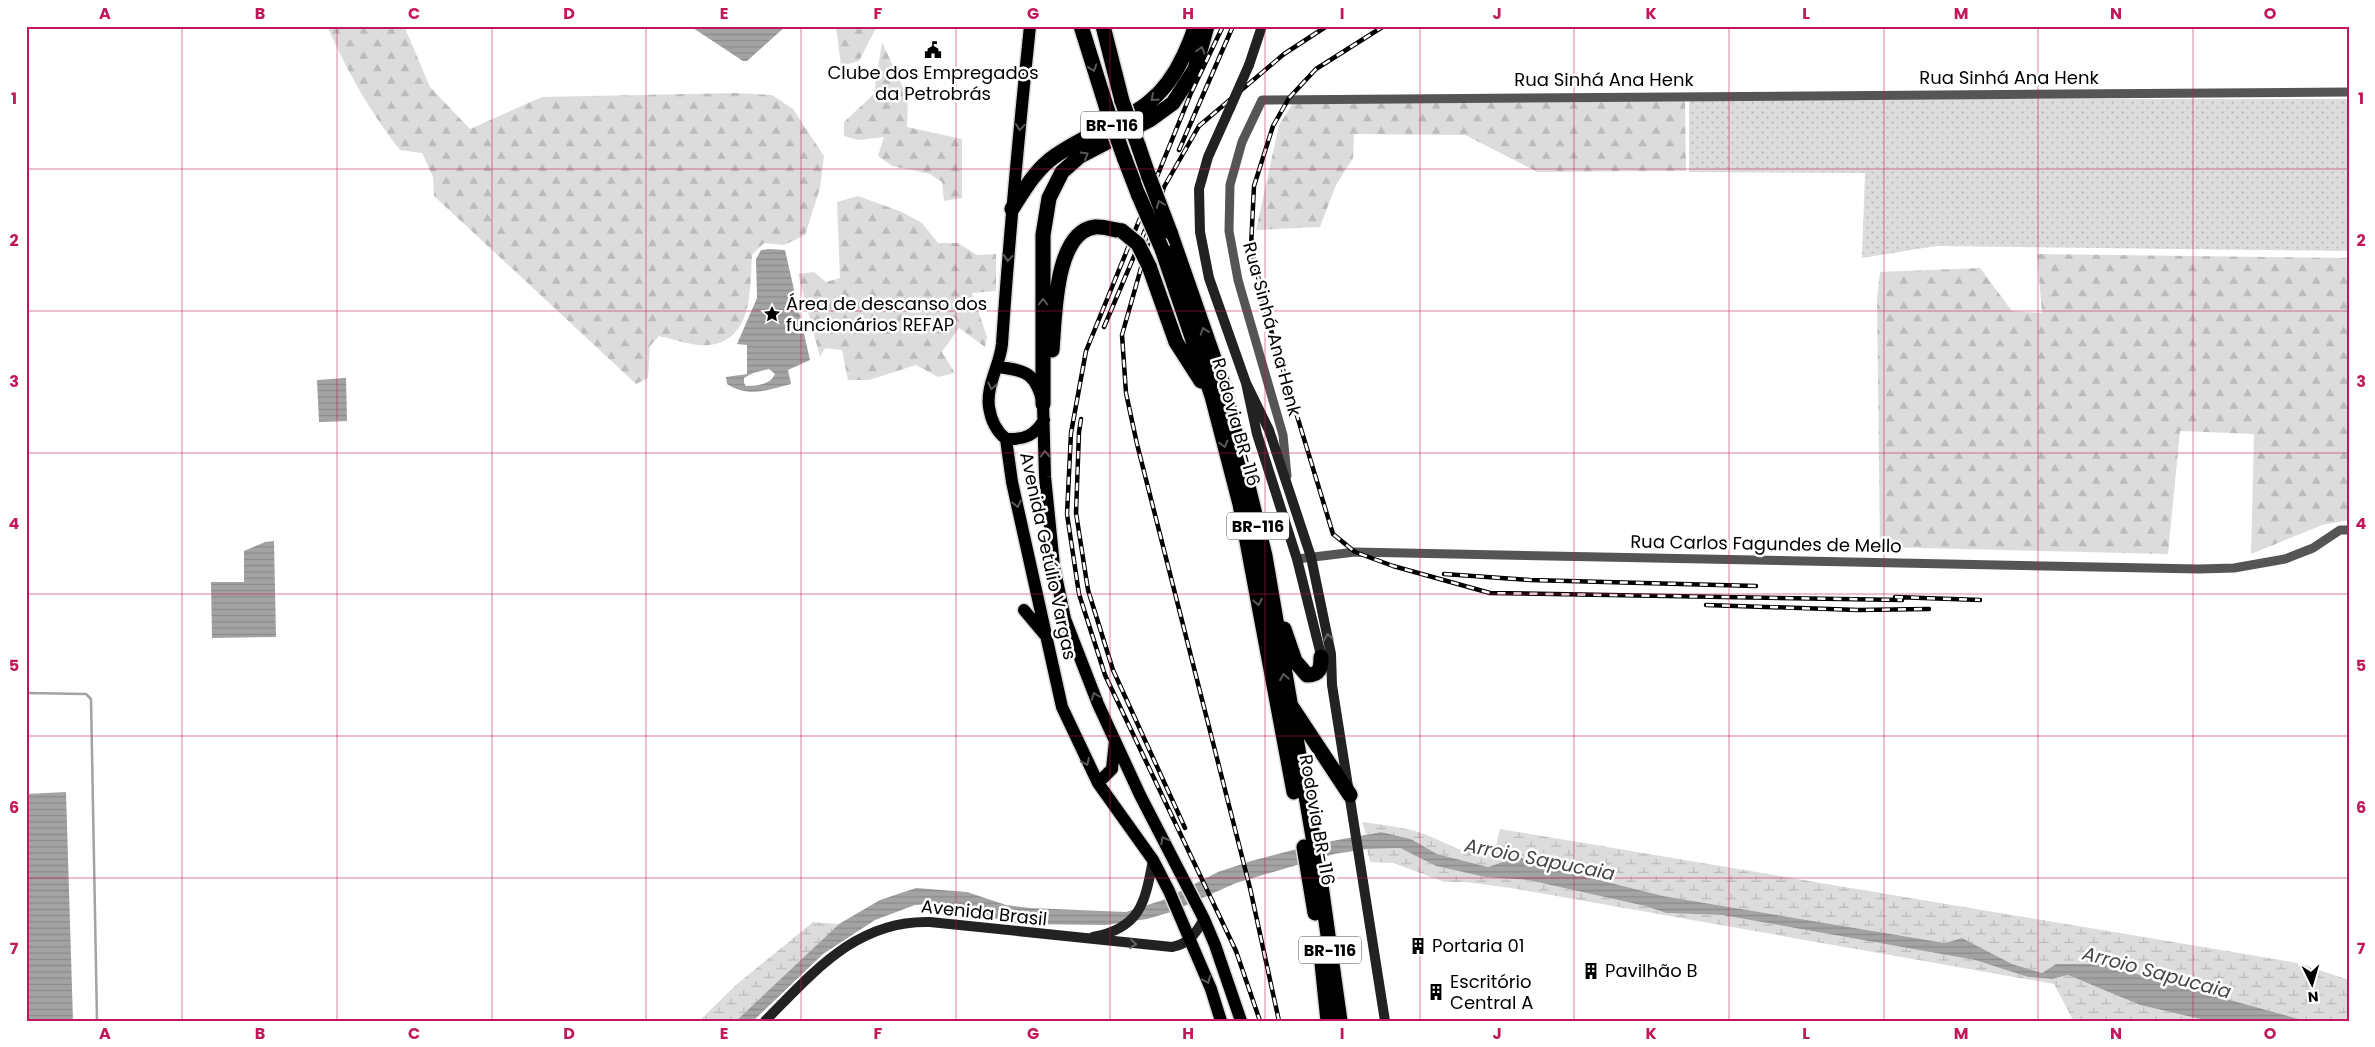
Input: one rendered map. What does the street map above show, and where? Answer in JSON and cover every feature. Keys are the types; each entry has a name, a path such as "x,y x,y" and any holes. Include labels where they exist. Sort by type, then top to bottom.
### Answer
{"highway":[{"name":"Rodovia BR-116","path":"1080,26 1124,157 1162,249 1212,396 1240,504 1306,829 1340,1021"},
{"name":"Rodovia BR-116","path":"1105,26 1110,55 1122,101 1224,387 1270,586 1306,829"},
{"name":"BR-116","path":"1012,209 1028,182 1053,157 1080,140 1144,108 1162,92 1178,67 1195,26"},
{"path":"1043,404 1043,236 1050,198 1062,172 1080,156 1151,119 1173,102 1195,69 1207,26"},
{"name":"BR-116","path":"1043,404 1060,267 1073,239 1094,227 1122,231 1138,244 1149,266 1176,342 1212,396"},
{"path":"1270,586 1295,661 1301,670 1307,675 1314,675 1321,667 1321,657"},
{"name":"BR-116","path":"1288,702 1350,795"},
{"name":"Rodovia BR-116","path":"1315,880 1319,940 1328,1021"}],"main road":[{"name":"Avenida Getúlio Vargas","path":"1030,26 1001,347 990,388 989,406 998,432 1006,439 1012,482 1062,707 1098,783 1153,860 1169,891 1211,989 1221,1021"},
{"path":"1262,26 1249,65 1208,157 1199,189 1200,232 1209,278 1246,383 1269,430 1311,557 1331,654 1332,685 1385,1021"},
{"path":"997,366 1021,369 1028,374 1034,379 1041,394 1043,404"},
{"path":"1246,383 1257,434 1298,559 1321,657 1332,685"},
{"name":"Avenida Getúlio Vargas","path":"1043,404 1045,477 1054,566 1065,619 1098,704 1115,741 1140,795 1187,883 1215,945 1240,1021"},
{"path":"1006,439 1028,437 1037,432 1044,420"},
{"path":"1276,492 1288,489"},
{"path":"1024,610 1046,637"},
{"path":"1098,783 1112,769 1115,741"},
{"name":"Avenida Brasil","path":"1084,938 1108,933 1126,924 1134,917 1146,897 1153,860"},
{"path":"1190,940 1203,918"},
{"name":"Avenida Brasil","path":"765,1021 837,952 876,930 912,922 930,922 1172,947 1180,946 1190,940"}],"street":[{"name":"Rua Sinhá Ana Henk","path":"1288,489 1283,435 1238,280 1230,231 1230,185 1242,142 1262,100 2349,92"},
{"name":"Rua Carlos Fagundes de Mello","path":"1298,559 1355,552 2171,569 2234,568 2285,559 2313,548 2340,530 2349,530"}],"green space":[{"path":"327,26 404,26 430,87 470,129 542,97 736,93 772,95 793,109 824,156 820,188 805,235 784,245 764,243 752,255 751,282 746,311 734,334 723,341 709,345 691,344 659,336 650,346 648,378 636,384 434,196 433,177 422,153 400,150 360,91"},
{"path":"836,26 877,26 859,61 841,66"},
{"path":"882,42 908,99 907,127 962,139 962,198 944,201 942,182 930,174 892,166 878,156 884,137 858,140 844,136 844,122 874,94"},
{"path":"1689,99 2349,99 2349,251 1936,246 1862,258 1865,173 1689,172"},
{"path":"1685,100 1686,171 1538,172 1465,135 1354,134 1353,158 1336,185 1320,227 1256,230 1279,125 1293,103"},
{"path":"858,196 902,212 922,223 938,243 958,243 977,255 996,254 996,291 972,293 987,337 985,347 959,328 942,352 955,373 938,377 916,365 869,380 848,380 842,350 825,348 820,357 798,274 814,272 826,282 840,278 837,202"},
{"path":"2037,254 2349,258 2349,520 2322,525 2251,554 2254,434 2180,431 2168,554 1880,547 1877,299 1880,272 1980,268 2012,311 2042,313"},
{"path":"1362,822 1394,826 1424,834 1465,851 1483,853 1494,853 1500,829 2298,963 2349,980 2349,1021 2306,1021 2101,964 2056,964 2042,973 2012,964 1962,938 1945,943 1663,896 1555,869 1524,858 1511,859 1488,867 1437,854 1411,839 1381,832 1366,834"},
{"path":"1400,848 1436,866 1485,877 1528,880 1645,906 1666,913 1722,915 1975,960 2028,977 2052,979 2068,975 2140,1005 2209,1021 2078,1021 2073,1020 2054,984 1511,888 1466,882 1445,882 1393,863 1370,862 1367,849"},
{"path":"813,922 839,924 736,1021 699,1021 736,985"}],"shaded area":[{"path":"690,26 786,26 747,61 743,61"},
{"name":"Área de descanso dos funcionários REFAP","path":"761,250 785,250 810,360 788,370 791,384 751,392 743,391 727,384 726,377 747,374 747,345 737,344 757,298 756,259","holes":["769,369 775,374 770,381 762,384 746,386 744,383 744,378 753,373"]},
{"path":"346,378 347,421 319,422 317,380"},
{"path":"274,541 276,637 212,638 211,582 244,582 244,551 265,542"},
{"path":"66,792 73,1021 26,1021 26,794"},
{"path":"1381,832 1411,839 1437,854 1488,867 1511,859 1524,858 1555,869 1663,896 1945,943 1962,938 2012,964 2042,973 2056,964 2101,964 2306,1021 2209,1021 2140,1005 2068,975 2052,979 2028,977 1975,960 1722,915 1666,913 1645,906 1528,880 1485,877 1436,866 1400,848 1367,849 1334,854 1236,883 1171,912 1147,919 1106,925 1022,924 1004,921 942,903 915,905 875,920 823,954 753,1021 736,1021 839,924 880,900 916,888 967,892 1006,905 1030,908 1126,912 1163,900 1218,872 1251,861 1316,844"}],"waterway":[{"path":"26,693 86,694 91,699 97,1021"}],"railway":[{"path":"1223,26 1191,93 1086,351 1071,433 1067,514 1079,594 1105,675 1236,951 1260,1021"},
{"path":"1179,150 1233,26"},
{"path":"1279,1021 1250,888 1137,444 1126,393 1122,335 1164,187 1199,126 1284,54 1327,26"},
{"path":"1384,26 1316,69 1289,98 1273,126 1254,186 1251,247 1270,327 1333,534 1355,552 1393,566 1490,593 1902,600"},
{"path":"1104,327 1149,221"},
{"path":"1081,419 1076,513 1088,590 1113,670 1185,828"},
{"path":"1444,574 1530,580 1756,586"},
{"path":"1895,597 1980,600"},
{"path":"1706,605 1858,610 1929,609"}],"place":[{"name":"Clube dos Empregados da Petrobrás","path":"933,50"},
{"name":"Área de descanso dos funcionários REFAP","path":"772,314"},
{"name":"Portaria 01","path":"1418,946"},
{"name":"Pavilhão B","path":"1591,971"},
{"name":"Escritório Central A","path":"1436,992"}],"water label":[{"name":"Arroio Sapucaia","path":"1540,859"},
{"name":"Arroio Sapucaia","path":"2157,972"}]}
